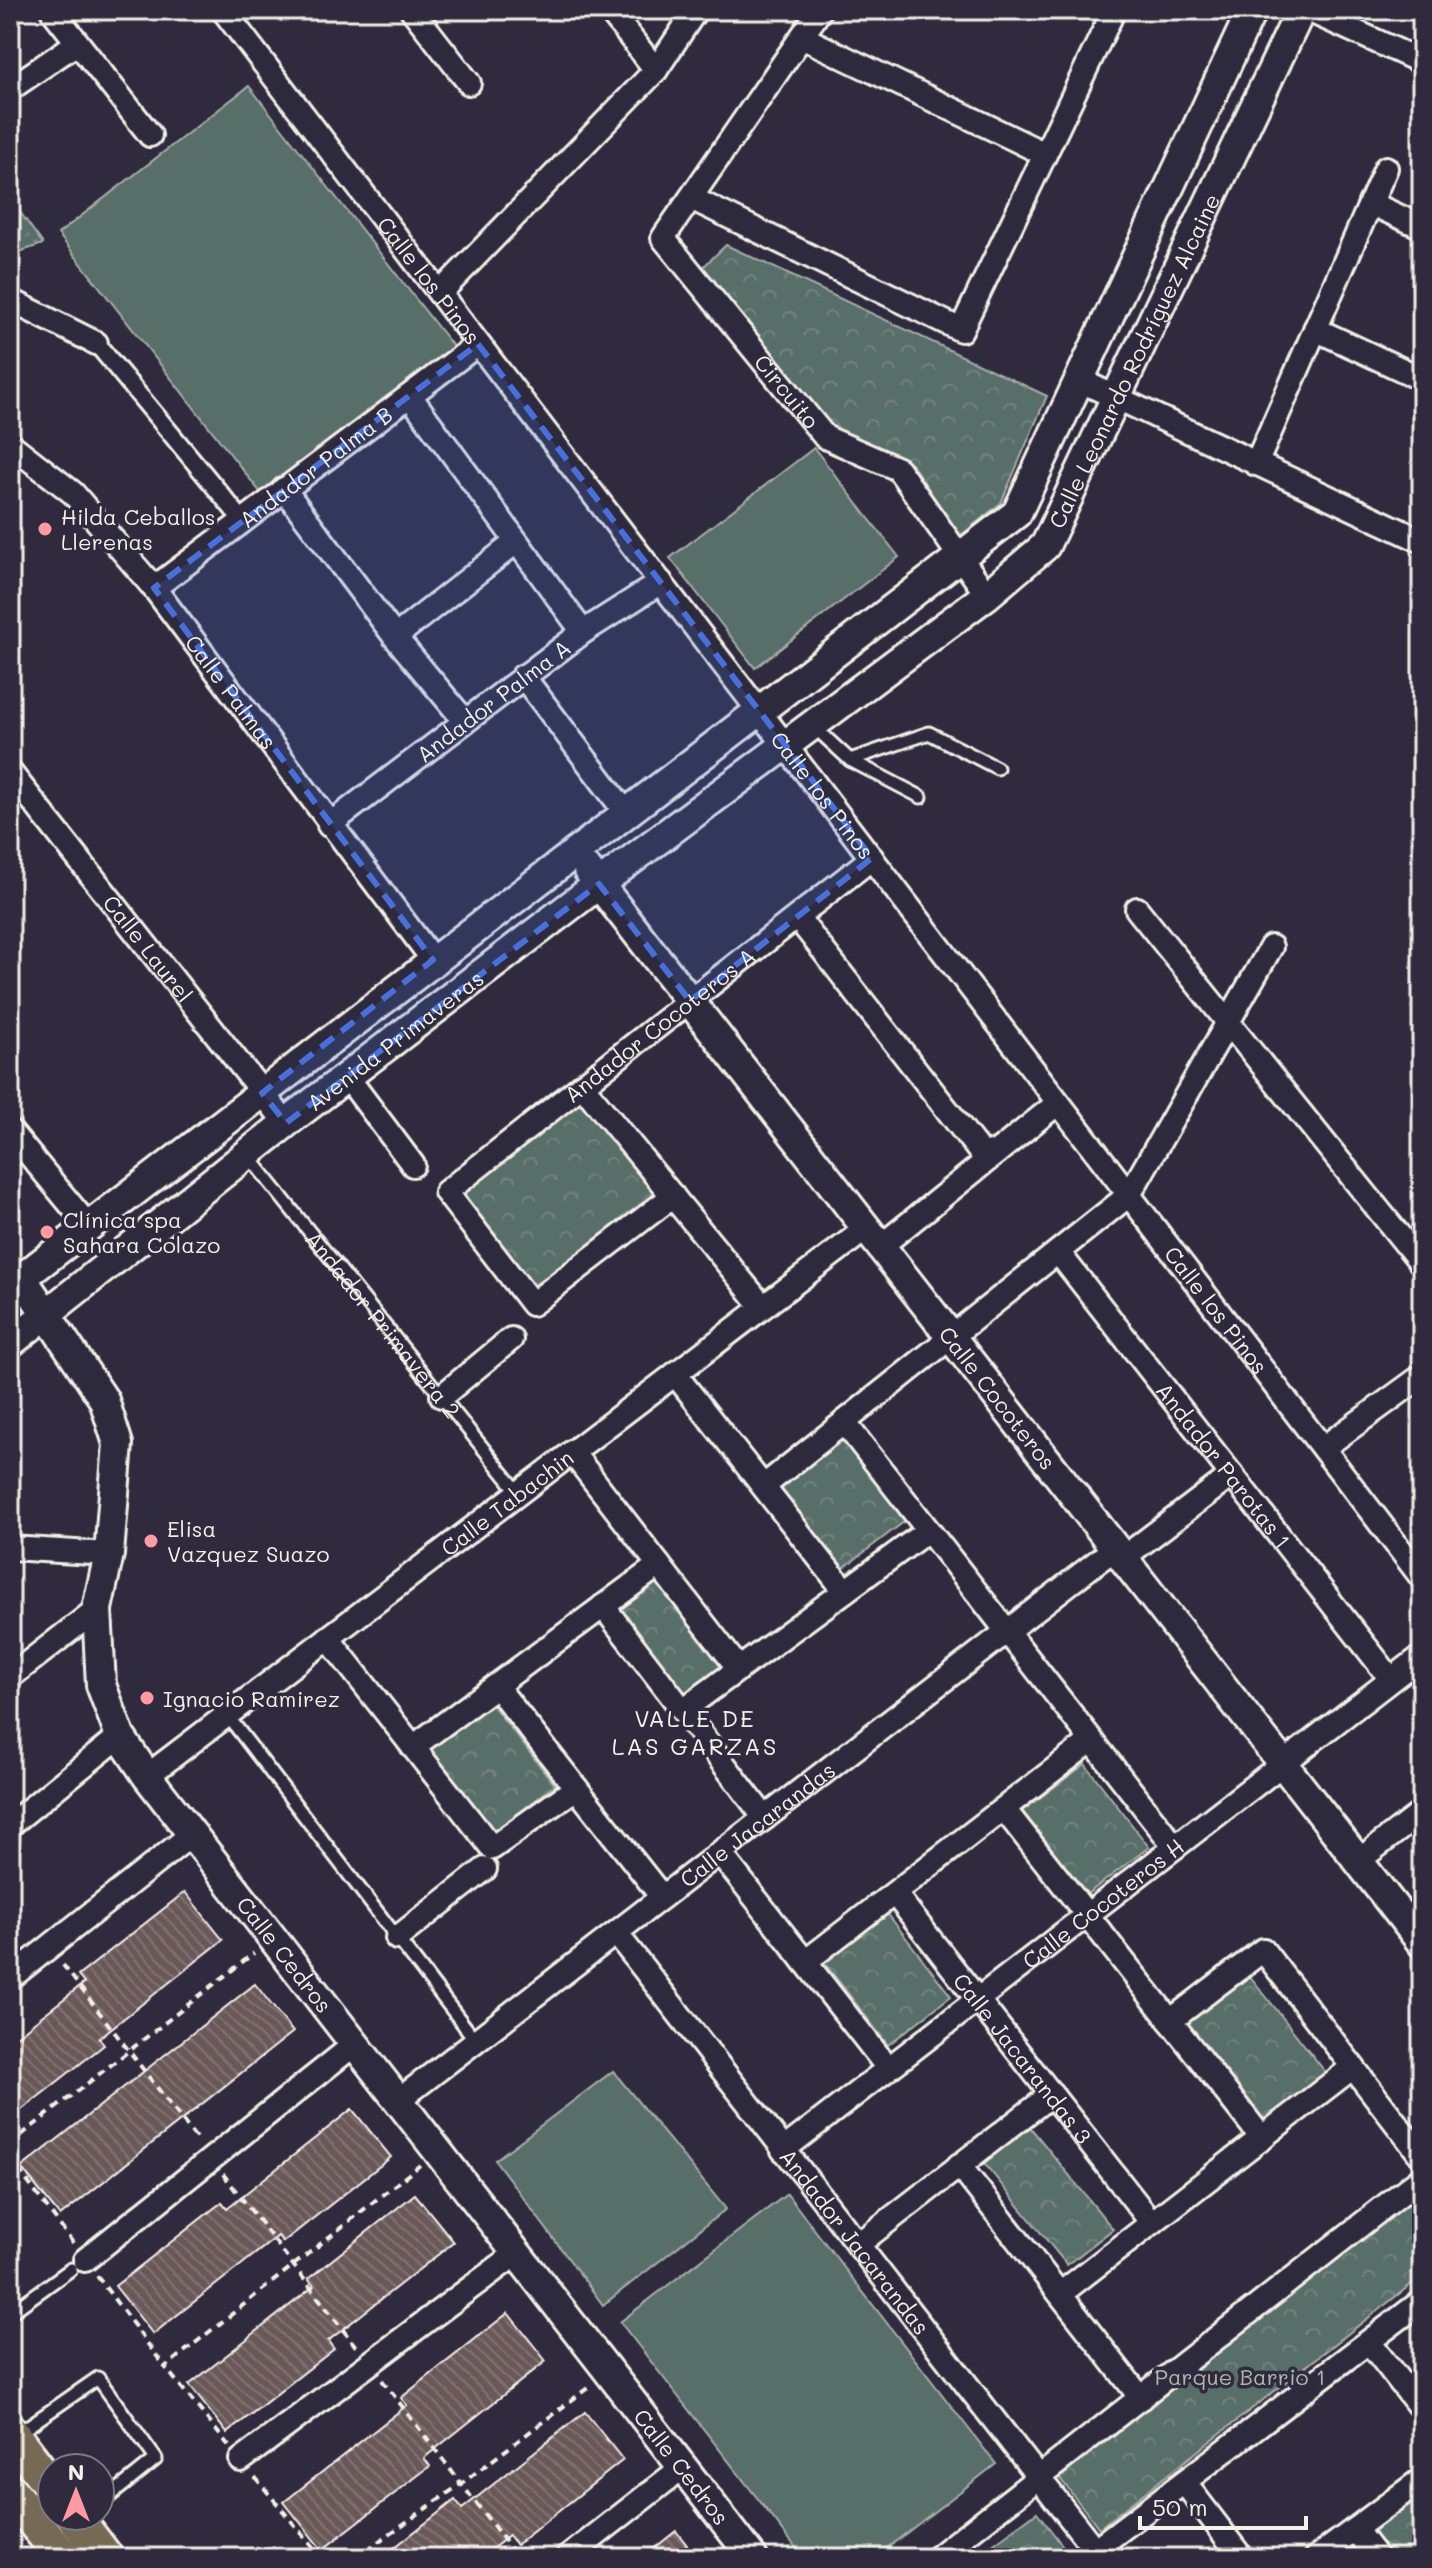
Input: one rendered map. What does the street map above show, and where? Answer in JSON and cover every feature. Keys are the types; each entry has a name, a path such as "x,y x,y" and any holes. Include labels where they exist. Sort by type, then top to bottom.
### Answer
{"main road":[{"path":"10,2492 64,2558"},
{"path":"93,2532 106,2558"}],"street":[{"path":"52,10 150,135"},
{"name":"Calle los Pinos","path":"223,10 1422,1578"},
{"path":"412,10 469,83"},
{"path":"609,10 656,70"},
{"path":"440,293 656,70 696,10"},
{"path":"820,10 691,198 961,330 1114,10"},
{"name":"Calle Leonardo Rodríguez Alcaine","path":"758,709 1017,513 1252,10"},
{"name":"Calle Leonardo Rodríguez Alcaine","path":"785,745 987,595 1045,546 1301,10"},
{"path":"1308,10 1422,62"},
{"path":"802,37 1045,154"},
{"path":"10,89 77,43"},
{"path":"1256,464 1386,168"},
{"name":"Circuito","path":"691,198 663,238 825,437 898,469 987,595"},
{"path":"1370,203 1422,227"},
{"path":"10,300 96,343 243,521"},
{"path":"1315,329 1422,379"},
{"name":"Andador Palma B","path":"154,588 478,344"},
{"path":"1079,380 1422,541"},
{"path":"410,396 583,632"},
{"name":"Calle Palmas","path":"10,444 73,493 154,588 433,960"},
{"path":"284,489 395,637 465,721"},
{"path":"395,637 516,542"},
{"name":"Andador Palma A","path":"329,825 583,632 661,582"},
{"path":"523,676 626,813"},
{"name":"Avenida Primaveras","path":"16,1282 90,1228 758,709"},
{"name":"Avenida Primaveras","path":"10,1343 286,1123 785,745"},
{"name":"Calle Laurel","path":"10,772 286,1123"},
{"name":"Calle Cocoteros","path":"575,852 1422,1943"},
{"name":"Andador Cocoteros A","path":"673,1196 532,1304 446,1192 872,858"},
{"path":"1137,909 1422,1264"},
{"path":"797,917 980,1152 996,1153"},
{"path":"764,1486 1129,1195 1271,947"},
{"path":"348,1078 413,1165"},
{"path":"582,1085 763,1307"},
{"name":"Calle Tabachin","path":"147,1776 763,1307 874,1237 996,1153 1058,1103"},
{"path":"10,1131 90,1228"},
{"name":"Andador Parotas 1","path":"1058,1252 1391,1679"},
{"name":"Calle Cedros","path":"16,1282 46,1315 104,1400 118,1444 109,1554 97,1609 101,1685 120,1736 147,1776 753,2558"},
{"path":"442,1396 511,1339"},
{"path":"675,1374 845,1591"},
{"path":"1323,1448 1422,1376"},
{"path":"844,1422 1175,1847"},
{"path":"572,1452 739,1669"},
{"name":"Calle Jacarandas","path":"399,2100 1006,1632 1232,1475"},
{"path":"683,1710 927,1531"},
{"path":"10,1548 109,1554"},
{"path":"413,1747 659,1565"},
{"path":"603,1606 765,1818"},
{"path":"10,1677 97,1609"},
{"path":"328,1638 413,1747 489,1858"},
{"name":"Calle Cocoteros H","path":"783,2150 1422,1656"},
{"path":"496,1686 662,1897"},
{"path":"10,1825 120,1736"},
{"path":"805,1962 1091,1741"},
{"path":"397,1938 576,1788"},
{"path":"1004,1809 1262,2138"},
{"path":"1358,1861 1422,1812"},
{"path":"10,1978 192,1834"},
{"path":"720,1853 888,2068"},
{"name":"Calle Jacarandas 3","path":"895,1894 1152,2223"},
{"name":"Andador Jacarandas","path":"616,1933 1039,2478 1090,2554"},
{"path":"1170,2021 1263,1950 1422,2157"},
{"path":"78,2264 355,2044"},
{"path":"1060,2294 1353,2067"},
{"path":"857,2245 1052,2094"},
{"path":"959,2165 1141,2398"},
{"path":"936,2558 1422,2177"},
{"path":"241,2460 517,2253"},
{"path":"1090,2554 1422,2301"},
{"path":"1369,2342 1422,2410"},
{"path":"567,2558 683,2467"},
{"path":"1316,2558 1422,2479"},
{"path":"1184,2482 1242,2558"},
{"path":"1355,2529 1377,2558"}],"lane":[{"path":"812,725 850,760 921,797"},
{"path":"850,760 929,733 997,768"},
{"name":"Andador Primavera 2","path":"247,1154 519,1493"},
{"path":"227,1715 476,2041"},
{"path":"10,2313 78,2264"},
{"path":"25,2457 98,2378 156,2459 116,2490"}],"path":[{"path":"10,2144 273,1938"},
{"path":"49,1947 518,2558"},
{"path":"322,2558 165,2367 438,2151"},
{"path":"355,2558 461,2484 609,2372"}],"highlighted area":[{"path":"478,344 872,858 690,1001 599,884 286,1123 262,1093 433,960 154,588"}],"green space":[{"path":"249,86 455,349 264,497 58,234"},
{"path":"10,198 43,244 10,255"},
{"path":"726,245 1047,396 1001,503 960,536 911,463 836,431 702,268"},
{"path":"814,448 899,557 755,668 670,558"},
{"path":"580,1097 655,1194 532,1287 458,1189"},
{"path":"841,1437 905,1521 842,1569 778,1486"},
{"path":"656,1575 724,1664 681,1696 613,1607"},
{"path":"490,1702 555,1785 492,1834 427,1751"},
{"path":"1085,1764 1149,1847 1086,1895 1021,1812"},
{"path":"887,1913 951,1996 888,2045 823,1961"},
{"path":"1246,1971 1327,2074 1264,2123 1183,2019"},
{"path":"613,2071 726,2209 603,2305 495,2160"},
{"path":"1030,2127 1113,2229 1067,2265 984,2163"},
{"name":"Parque Barrio 1","path":"1422,2193 1422,2276 1099,2528 1058,2476"},
{"path":"787,2194 996,2464 874,2558 804,2558 620,2322"},
{"path":"1422,2488 1422,2558 1384,2558 1364,2532"},
{"path":"1037,2512 1065,2549 1054,2558 975,2558"}],"building":[{"path":"185,1892 223,1940 99,2038 104,2045 10,2119 10,2041 84,1983 78,1976"},
{"path":"255,1984 293,2032 60,2216 21,2168"},
{"path":"352,2109 391,2157 283,2242 278,2236 153,2334 115,2286 222,2202 227,2208"},
{"path":"415,2194 454,2242 328,2341 334,2349 227,2433 189,2385 314,2286 308,2279"},
{"path":"508,2313 546,2361 424,2458 430,2466 322,2550 284,2502 407,2405 401,2398"},
{"path":"585,2412 623,2460 516,2545 509,2536 480,2558 381,2558 455,2500 462,2509"},
{"path":"676,2531 697,2558 642,2558"}],"place":[{"name":"Hilda Ceballos Llerenas","path":"45,529"},
{"name":"Clínica spa Sahara Colazo","path":"47,1232"},
{"name":"Elisa Vazquez Suazo","path":"151,1541"},
{"name":"Ignacio Ramirez","path":"147,1698"}],"district":[{"name":"VALLE DE LAS GARZAS","path":"695,1731"}]}
